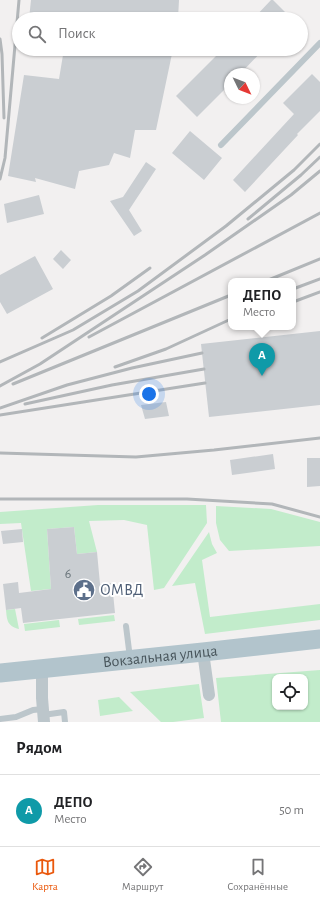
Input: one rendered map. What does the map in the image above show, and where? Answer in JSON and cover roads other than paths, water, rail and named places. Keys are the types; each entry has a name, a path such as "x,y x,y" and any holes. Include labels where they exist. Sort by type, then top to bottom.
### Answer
{"main road":[{"name":"Вокзальная улица","path":"0,673 320,639"}],"street":[{"path":"203,652 209,695"},
{"path":"42,669 42,698 44,715"}],"lane":[{"path":"308,55 320,43"},
{"path":"221,145 307,56"},
{"path":"126,626 130,659"},
{"path":"0,719 16,717 33,710 44,715 64,712 65,722"}],"railway":[{"path":"18,12 19,0"},
{"path":"0,39 2,54 4,118"},
{"path":"0,179 5,158 14,56"},
{"path":"0,362 73,330 138,291 226,226 294,170 320,144"},
{"path":"248,219 301,175 320,157"},
{"path":"0,386 40,364 205,255 291,195 320,171"},
{"path":"89,337 320,213"},
{"path":"273,278 320,259"},
{"path":"42,338 111,296 150,268"},
{"path":"296,288 320,279"},
{"path":"296,301 320,292"},
{"path":"13,384 228,296"},
{"path":"115,367 166,349 228,320"},
{"path":"0,408 67,385 132,368 202,353"},
{"path":"25,404 112,385 204,369"},
{"path":"0,415 205,383"},
{"path":"0,453 136,457 320,438"},
{"path":"0,499 187,499 272,504 320,517"}],"place":[{"name":"ДЕПО","path":"262,376"},
{"name":"ОМВД","path":"84,590"}]}
